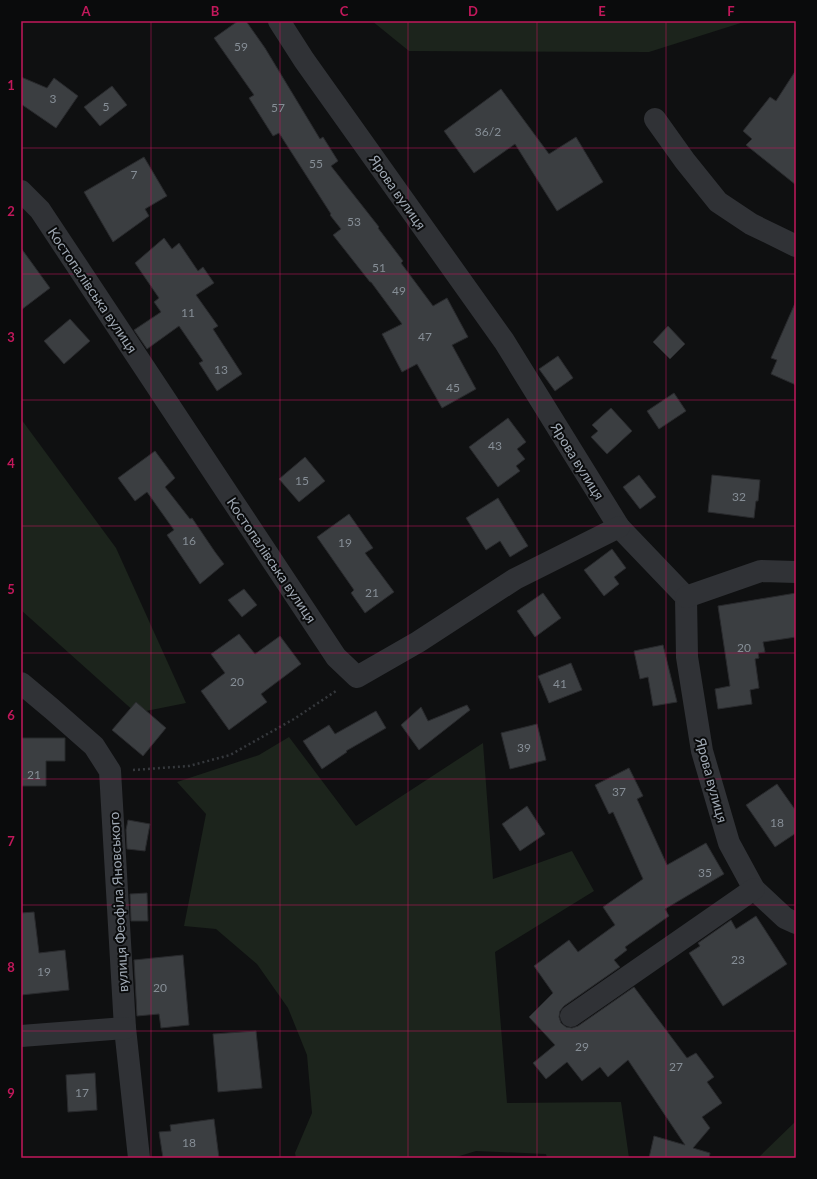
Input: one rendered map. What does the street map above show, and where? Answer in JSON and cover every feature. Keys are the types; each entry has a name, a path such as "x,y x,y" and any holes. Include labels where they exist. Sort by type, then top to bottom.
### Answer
{"street":[{"name":"Ярова вулиця","path":"279,21 304,60 504,341 619,527 686,597 687,657 702,751 730,843 754,889 785,918 796,923"},
{"path":"655,119 685,161 718,202 751,224 796,246"},
{"name":"Костопалівська вулиця","path":"21,191 40,210 336,657 357,677 418,642 515,579 619,527"},
{"path":"686,597 760,572 796,572"},
{"name":"вулиця Феофіла Яновського","path":"21,683 94,746 110,771 125,1028 139,1158"},
{"path":"571,1016 754,889"},
{"path":"21,1036 125,1028"}],"path":[{"path":"140,770 189,766 230,755 294,719 315,705"}],"shaded area":[{"path":"372,21 747,21 649,52 409,51"},
{"path":"21,419 116,548 186,703 136,713 21,610"},
{"path":"289,737 356,826 483,743 493,879 572,851 594,891 495,952 507,1103 621,1102 629,1158 547,1158 546,1154 476,1151 453,1158 296,1158 295,1153 312,1113 307,1055 288,1008 257,964 216,929 184,926 206,814 177,782 259,755"},
{"path":"796,1121 796,1158 758,1158"}],"building":[{"path":"238,21 246,21 265,48 320,139 323,137 338,161 331,166 379,227 378,228 403,261 401,263 433,306 447,298 468,337 452,345 476,389 442,408 417,364 402,372 382,334 402,324 371,282 333,235 341,229 330,215 331,214 279,133 273,136 249,98 254,95 214,38"},
{"path":"796,70 796,185 746,145 752,139 743,131 770,97 776,101"},
{"path":"21,77 47,88 54,78 78,96 56,128 21,104"},
{"path":"112,86 127,105 100,126 84,107"},
{"path":"501,89 549,154 576,137 603,182 557,211 515,144 474,173 444,131"},
{"path":"144,157 167,196 145,209 149,216 113,242 84,192"},
{"path":"164,238 172,249 179,243 198,271 203,267 214,283 196,295 218,326 213,329 242,374 217,391 199,363 203,361 179,326 147,349 134,330 161,312 154,302 159,298 135,263"},
{"path":"21,248 50,288 21,310"},
{"path":"796,301 796,385 771,374 777,360 771,358"},
{"path":"70,319 90,341 64,364 44,341"},
{"path":"668,326 685,344 670,359 653,342"},
{"path":"558,356 573,378 555,391 539,369"},
{"path":"674,393 686,411 659,429 647,411"},
{"path":"611,408 632,431 607,454 591,437 598,431 592,425"},
{"path":"508,418 526,442 517,449 525,459 516,466 520,471 498,487 469,447"},
{"path":"155,451 175,478 165,487 190,519 192,518 224,564 200,584 167,535 174,530 147,492 135,501 118,478"},
{"path":"305,457 325,481 299,502 279,479"},
{"path":"639,475 656,497 640,509 623,487"},
{"path":"712,475 760,480 758,501 756,501 754,518 708,512"},
{"path":"498,498 528,546 510,557 500,541 486,550 466,518"},
{"path":"349,514 373,548 365,553 394,592 365,613 351,593 354,590 317,537"},
{"path":"612,549 626,568 614,577 619,584 604,596 584,570"},
{"path":"244,589 257,605 242,617 228,600"},
{"path":"543,593 561,618 535,637 517,611"},
{"path":"796,593 796,637 763,642 765,652 758,653 759,658 755,659 759,688 750,690 752,704 718,709 715,689 730,686 718,606"},
{"path":"239,634 255,654 280,636 301,664 261,694 267,702 229,730 201,691 225,673 211,654"},
{"path":"663,645 677,702 653,706 648,677 640,679 634,651"},
{"path":"571,663 582,690 549,703 538,676"},
{"path":"136,702 166,728 143,756 112,730"},
{"path":"467,705 470,710 419,750 401,725 421,707 428,721"},
{"path":"376,711 386,728 346,751 347,752 322,769 303,741 329,725 335,734"},
{"path":"537,724 546,760 510,769 501,733"},
{"path":"21,738 65,738 65,761 46,761 46,786 21,786"},
{"path":"629,768 643,796 637,799 667,865 706,843 724,874 665,909 669,916 625,947 627,950 614,960 620,967 564,1006 560,1011 559,1017 561,1023 566,1027 572,1028 578,1026 634,987 687,1058 696,1053 714,1077 707,1082 722,1103 702,1117 710,1128 693,1148 710,1153 709,1158 649,1158 654,1136 685,1145 628,1060 608,1077 600,1067 582,1081 567,1062 546,1079 533,1063 555,1045 529,1017 553,993 534,966 569,940 578,952 615,925 603,907 643,879 613,812 609,814 595,785"},
{"path":"777,784 796,811 796,833 775,847 746,805"},
{"path":"527,806 545,834 520,851 502,824"},
{"path":"128,820 150,824 145,851 127,849 126,830"},
{"path":"147,893 148,921 131,921 130,894"},
{"path":"34,912 39,953 65,950 69,990 21,995 21,913"},
{"path":"756,916 787,964 723,1006 689,953 700,946 698,943 731,920 736,929"},
{"path":"183,955 189,1025 161,1028 159,1014 137,1016 134,960"},
{"path":"256,1031 262,1088 218,1092 213,1034"},
{"path":"95,1073 97,1110 68,1112 66,1075"},
{"path":"214,1119 219,1158 163,1158 159,1132 171,1131 170,1125"}]}
